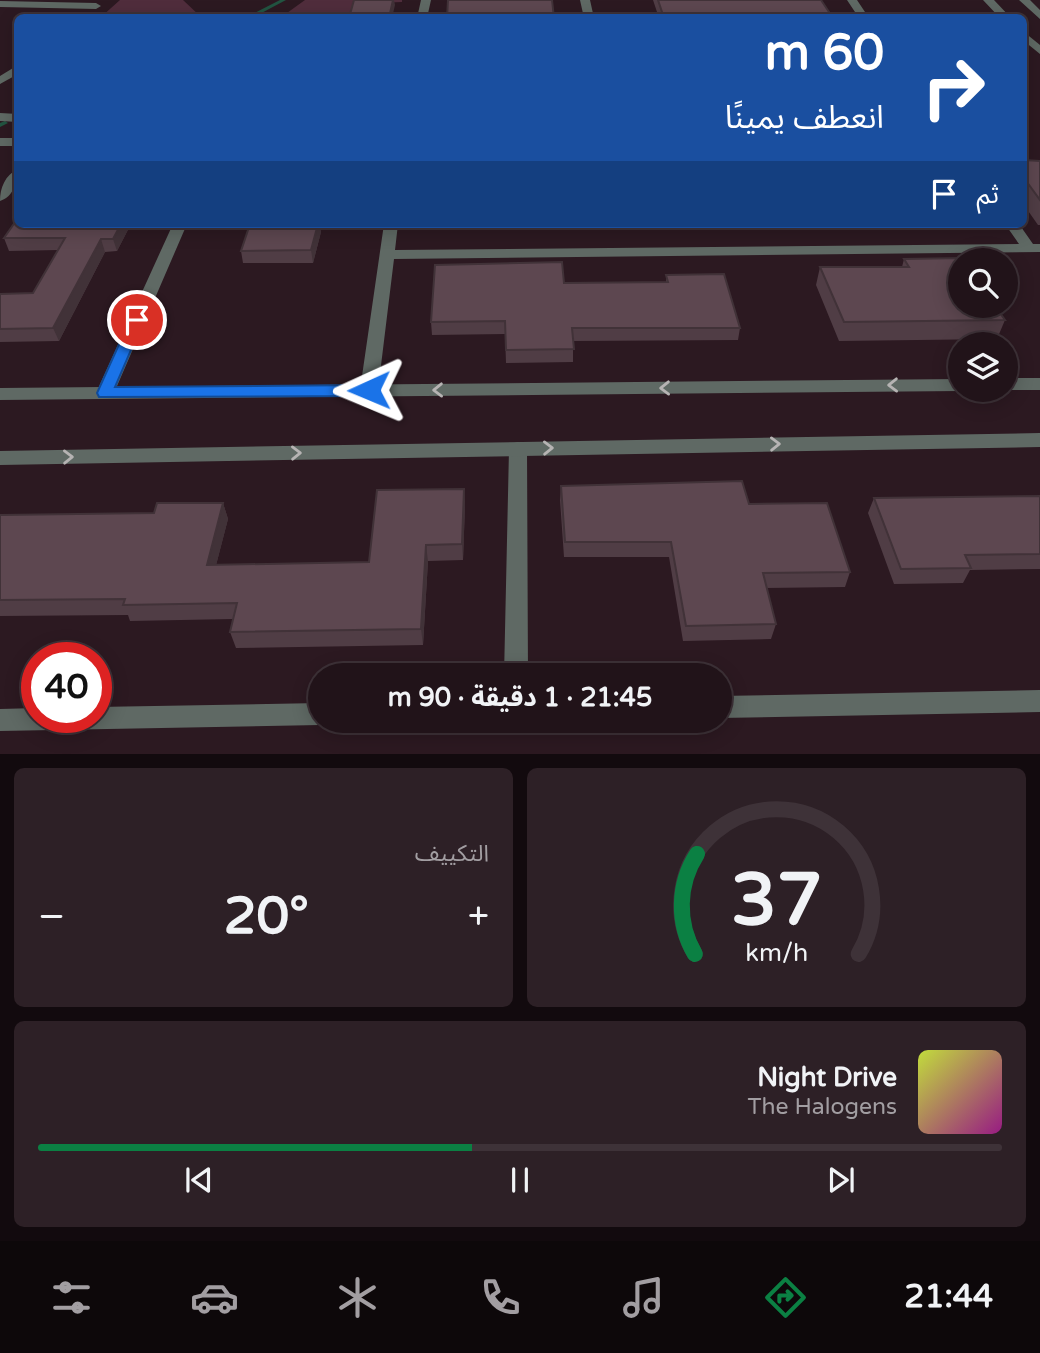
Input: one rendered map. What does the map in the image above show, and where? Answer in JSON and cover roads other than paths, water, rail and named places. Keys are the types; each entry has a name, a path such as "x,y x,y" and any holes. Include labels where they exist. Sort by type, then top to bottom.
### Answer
{"street":[{"path":"988,0 1002,14"},
{"path":"1024,0 1040,16"},
{"path":"0,4 97,3"},
{"path":"1027,38 1040,51"},
{"path":"0,197 14,178"},
{"path":"105,393 178,228"},
{"path":"369,390 390,228"},
{"path":"1016,228 1034,248"},
{"path":"387,255 1034,248"},
{"path":"1018,384 1040,384"},
{"path":"0,394 948,385"},
{"path":"0,458 1040,440"},
{"path":"516,663 518,449"},
{"path":"732,707 1040,701"},
{"path":"1,723 308,714"}],"waterway":[{"path":"255,14 284,0"},
{"path":"0,125 5,123"}]}
